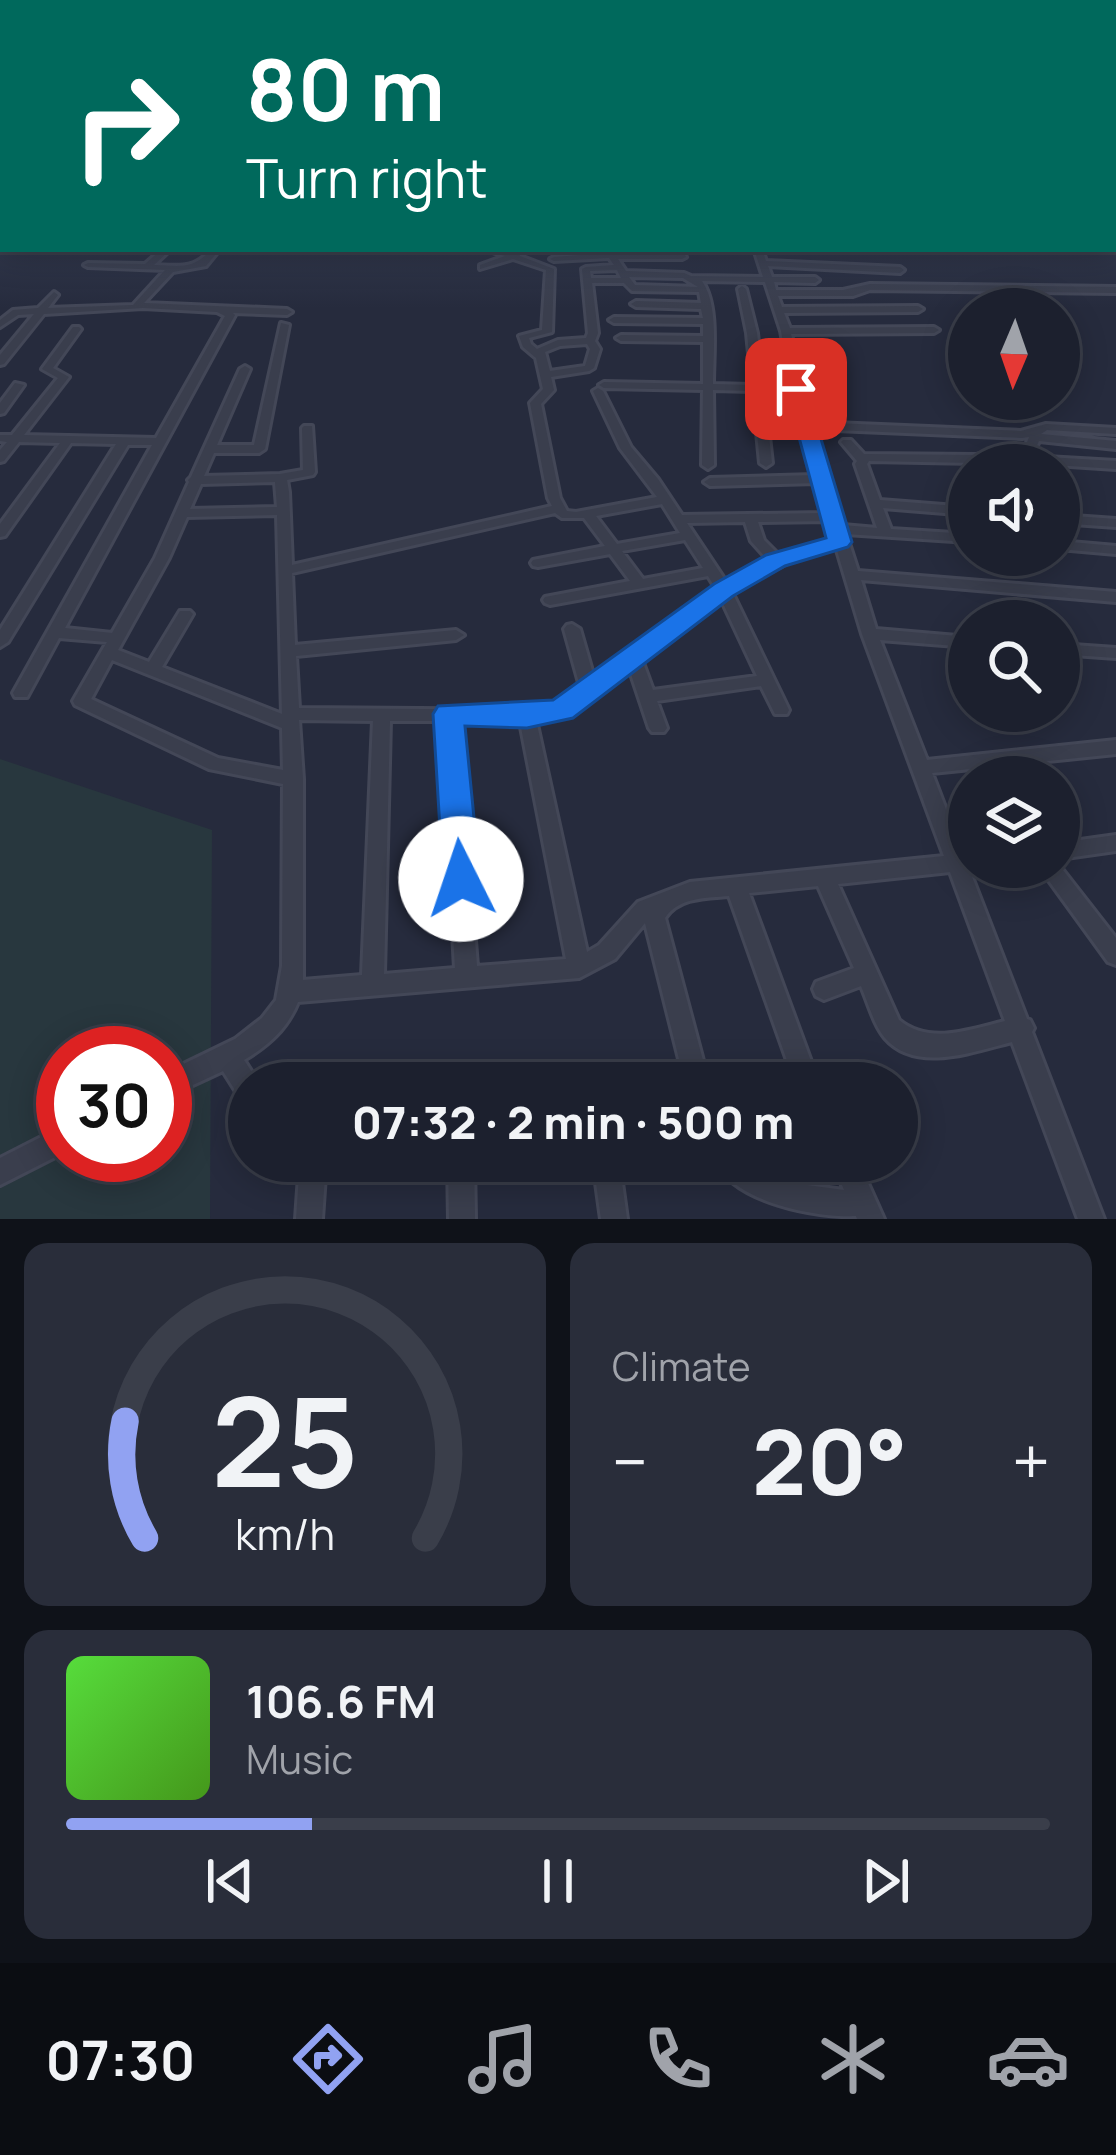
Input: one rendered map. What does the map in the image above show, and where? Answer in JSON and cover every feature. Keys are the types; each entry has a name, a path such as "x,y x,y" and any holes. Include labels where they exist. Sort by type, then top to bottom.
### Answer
{"street":[{"path":"147,267 164,252"},
{"path":"88,265 174,268 203,264 213,252"},
{"path":"502,252 550,269 547,332 524,334 526,345 538,355 549,390 535,403 557,509"},
{"path":"734,252 766,274 858,309 918,309"},
{"path":"554,259 611,254 682,257"},
{"path":"611,254 637,288 704,290"},
{"path":"859,254 860,268 870,286"},
{"path":"483,267 516,256"},
{"path":"139,307 174,268"},
{"path":"590,341 588,280 625,274 691,278 900,270"},
{"path":"766,274 815,280"},
{"path":"766,274 843,293 910,294"},
{"path":"766,274 869,634 948,824"},
{"path":"691,278 704,290 706,306 708,465"},
{"path":"843,293 870,286 1116,290"},
{"path":"742,290 766,463"},
{"path":"0,458 64,376 46,371 90,293"},
{"path":"0,362 54,295"},
{"path":"0,324 30,297"},
{"path":"636,304 706,306"},
{"path":"16,312 139,307 286,318 259,449 210,449"},
{"path":"858,309 873,331"},
{"path":"21,693 230,314 227,310"},
{"path":"614,320 707,321"},
{"path":"786,332 934,330"},
{"path":"50,338 71,332"},
{"path":"620,338 707,339"},
{"path":"538,355 557,344 590,341"},
{"path":"544,375 589,368 595,349 590,341"},
{"path":"245,369 162,558 82,694 85,706 215,764 294,779"},
{"path":"781,710 724,590 626,448 601,388 707,384 796,389"},
{"path":"0,411 19,385"},
{"path":"806,424 1036,435 1116,445"},
{"path":"1032,444 1046,427 1116,431"},
{"path":"194,480 280,478 309,472 308,428"},
{"path":"0,439 157,442"},
{"path":"0,533 68,441"},
{"path":"0,642 124,441"},
{"path":"848,442 863,460 885,532"},
{"path":"863,460 948,459"},
{"path":"1080,463 1116,465"},
{"path":"192,1072 259,1037 278,1018 290,992 293,719 289,570 280,478"},
{"path":"710,482 822,478"},
{"path":"289,570 557,509 568,516 666,500"},
{"path":"875,503 948,509"},
{"path":"181,513 283,511"},
{"path":"588,514 639,584"},
{"path":"679,519 750,518 948,536"},
{"path":"750,518 758,542 776,560"},
{"path":"1080,520 1116,523"},
{"path":"54,632 112,645 154,668 293,719 382,714 527,716 562,710 724,590 836,529"},
{"path":"538,563 689,535"},
{"path":"1080,547 1116,550"},
{"path":"550,600 712,571"},
{"path":"851,575 1116,597"},
{"path":"154,668 184,614"},
{"path":"572,629 590,693"},
{"path":"869,634 948,640"},
{"path":"291,651 456,635"},
{"path":"1080,650 1116,653"},
{"path":"634,660 658,728"},
{"path":"647,697 766,680"},
{"path":"373,986 382,714"},
{"path":"449,714 467,977"},
{"path":"527,716 578,968"},
{"path":"924,767 1116,747"},
{"path":"1080,847 1116,843"},
{"path":"290,992 578,968 607,952 645,908 690,891 948,864"},
{"path":"824,876 891,1028 902,1042 917,1047 940,1045 1022,1028"},
{"path":"736,886 799,1062"},
{"path":"973,888 1090,1219"},
{"path":"1065,888 1116,955"},
{"path":"668,899 654,916 692,1062"},
{"path":"824,989 867,974"},
{"path":"226,1054 231,1062"},
{"path":"0,1172 36,1153"},
{"path":"309,1219 312,1182"},
{"path":"462,1182 463,1219"},
{"path":"609,1182 614,1219"},
{"path":"758,1182 789,1198 868,1211"},
{"path":"855,1182 868,1211"}],"shaded area":[{"path":"0,759 212,830 210,1219 0,1219"}],"route":[{"path":"461,879 449,714 527,716 562,710 724,590 776,560 840,542 796,389"}]}
